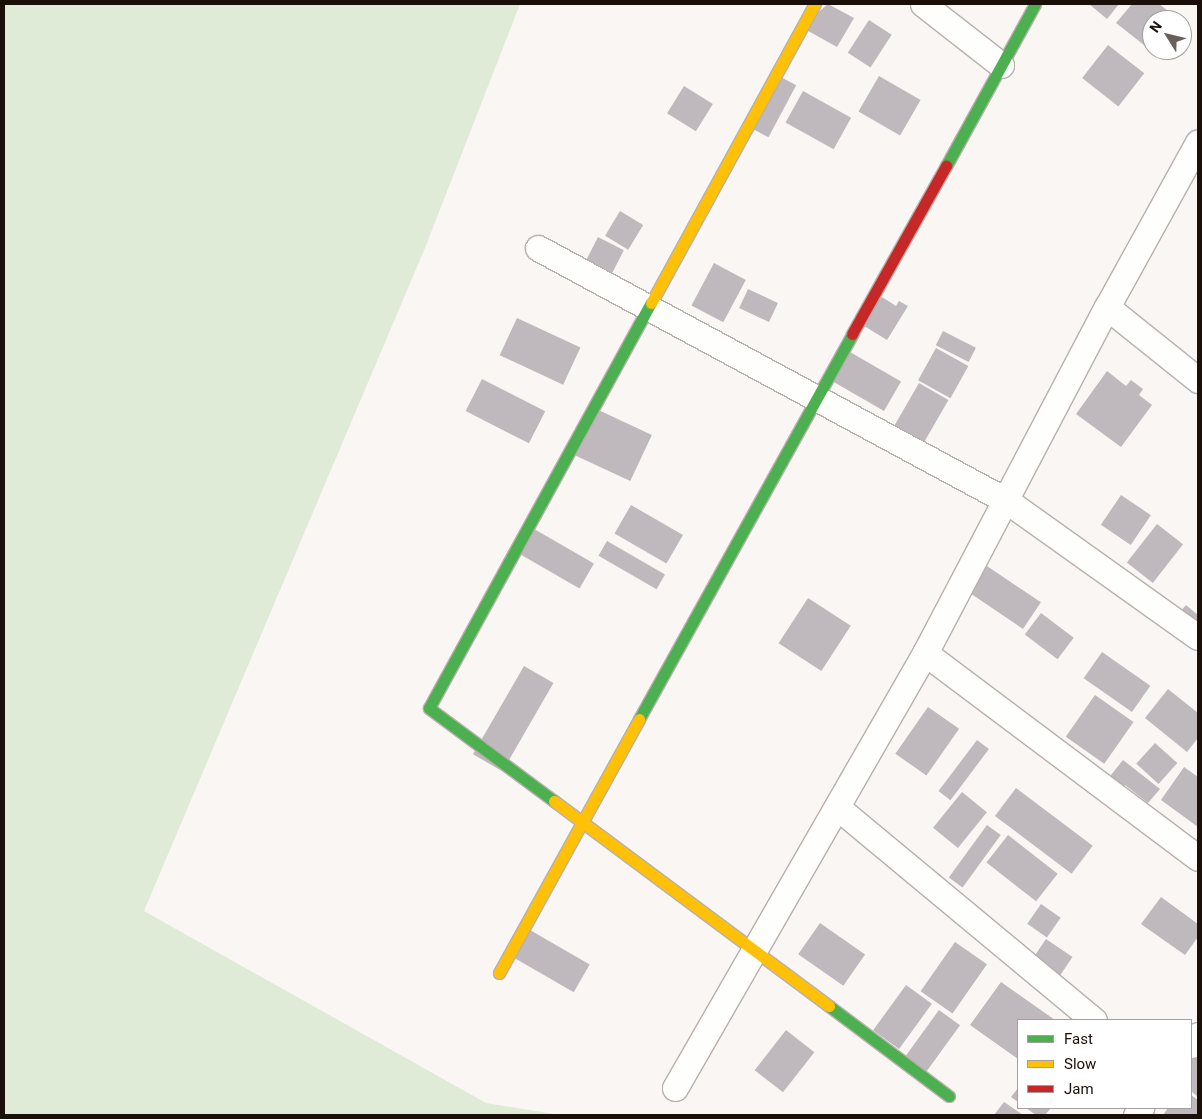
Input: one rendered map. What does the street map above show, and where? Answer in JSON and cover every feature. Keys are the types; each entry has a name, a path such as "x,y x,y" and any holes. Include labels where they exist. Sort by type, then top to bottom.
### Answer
{"street":[{"path":"815,4 428,708 949,1096"},
{"path":"923,4 1001,65"},
{"path":"499,973 1035,4"},
{"path":"675,1088 926,653 1007,501 1107,306 1198,142"},
{"path":"538,248 1007,501 1198,637"},
{"path":"1107,306 1198,380"},
{"path":"926,653 1198,858"},
{"path":"836,807 1093,1019"}],"green space":[{"path":"4,4 520,4 425,248 144,911 486,1103 560,1115 4,1115"}],"building":[{"path":"828,4 854,18 837,47 801,27"},
{"path":"1089,4 1119,4 1107,19"},
{"path":"1132,4 1159,4 1167,10 1142,10 1142,43 1116,23"},
{"path":"869,20 892,35 870,67 848,53"},
{"path":"1108,45 1144,73 1118,106 1082,78"},
{"path":"775,74 796,85 768,137 747,126"},
{"path":"879,76 921,100 900,136 858,112"},
{"path":"684,86 713,104 696,131 667,113"},
{"path":"803,91 851,118 834,149 786,122"},
{"path":"620,211 643,225 628,250 605,236"},
{"path":"598,237 624,250 603,292 577,279"},
{"path":"714,263 746,280 723,322 691,305"},
{"path":"748,289 778,303 769,322 739,308"},
{"path":"882,297 896,306 899,301 908,306 887,340 856,321"},
{"path":"517,318 580,348 563,385 500,355"},
{"path":"943,331 976,348 969,362 936,345"},
{"path":"843,348 901,382 884,411 826,377"},
{"path":"936,348 968,366 950,398 918,380"},
{"path":"1107,371 1126,386 1131,380 1143,389 1139,395 1152,405 1121,447 1076,414"},
{"path":"482,379 545,411 529,443 466,411"},
{"path":"919,383 948,400 914,460 884,443"},
{"path":"592,407 652,435 630,481 570,453"},
{"path":"1121,495 1151,515 1131,545 1101,525"},
{"path":"631,505 683,535 666,564 614,534"},
{"path":"1157,524 1183,544 1153,583 1127,563"},
{"path":"529,526 594,564 579,589 514,551"},
{"path":"607,541 665,574 657,589 598,556"},
{"path":"987,566 1041,602 1023,629 969,593"},
{"path":"808,598 851,626 821,671 779,643"},
{"path":"1186,605 1198,615 1198,634 1173,620"},
{"path":"1041,613 1074,638 1057,659 1025,635"},
{"path":"1102,652 1150,686 1132,712 1084,678"},
{"path":"524,666 553,683 502,771 473,754"},
{"path":"1168,689 1198,713 1198,738 1187,752 1145,718"},
{"path":"1095,695 1134,722 1104,764 1066,737"},
{"path":"928,707 959,729 926,775 895,754"},
{"path":"977,740 989,749 950,800 938,791"},
{"path":"1155,743 1177,763 1159,784 1136,764"},
{"path":"1123,760 1160,789 1148,803 1125,785 1116,797 1103,785"},
{"path":"1184,767 1198,777 1198,827 1161,800"},
{"path":"1016,788 1093,846 1072,874 995,816"},
{"path":"962,792 987,812 958,848 933,828"},
{"path":"987,825 1001,835 963,888 949,878"},
{"path":"1008,835 1058,874 1036,901 986,863"},
{"path":"1161,897 1198,924 1198,937 1185,955 1141,924"},
{"path":"1041,904 1061,918 1047,937 1027,924"},
{"path":"820,923 865,955 843,986 798,954"},
{"path":"523,926 590,964 574,992 507,954"},
{"path":"1046,939 1073,957 1058,978 1031,961"},
{"path":"955,942 987,964 953,1014 921,991"},
{"path":"1001,982 1054,1019 1017,1019 1017,1058 970,1025"},
{"path":"906,985 932,1004 899,1049 873,1030"},
{"path":"939,1010 960,1025 924,1075 903,1060"},
{"path":"786,1030 814,1052 783,1092 755,1070"},
{"path":"1192,1055 1198,1060 1198,1097 1192,1092"},
{"path":"1017,1089 1017,1101 1011,1097"},
{"path":"1192,1096 1198,1100 1198,1115 1163,1115 1167,1109 1192,1109"},
{"path":"1004,1102 1023,1115 994,1115"},
{"path":"1027,1109 1050,1109 1045,1115 1036,1115"}],"traffic: fast":[{"path":"946,166 1035,4"},
{"path":"554,801 429,708 651,303"},
{"path":"639,719 852,334"},
{"path":"829,1006 949,1096"}],"traffic: slow":[{"path":"651,303 815,4"},
{"path":"499,973 639,719"},
{"path":"554,801 829,1006"}],"traffic: jam":[{"path":"852,334 946,166"}]}
